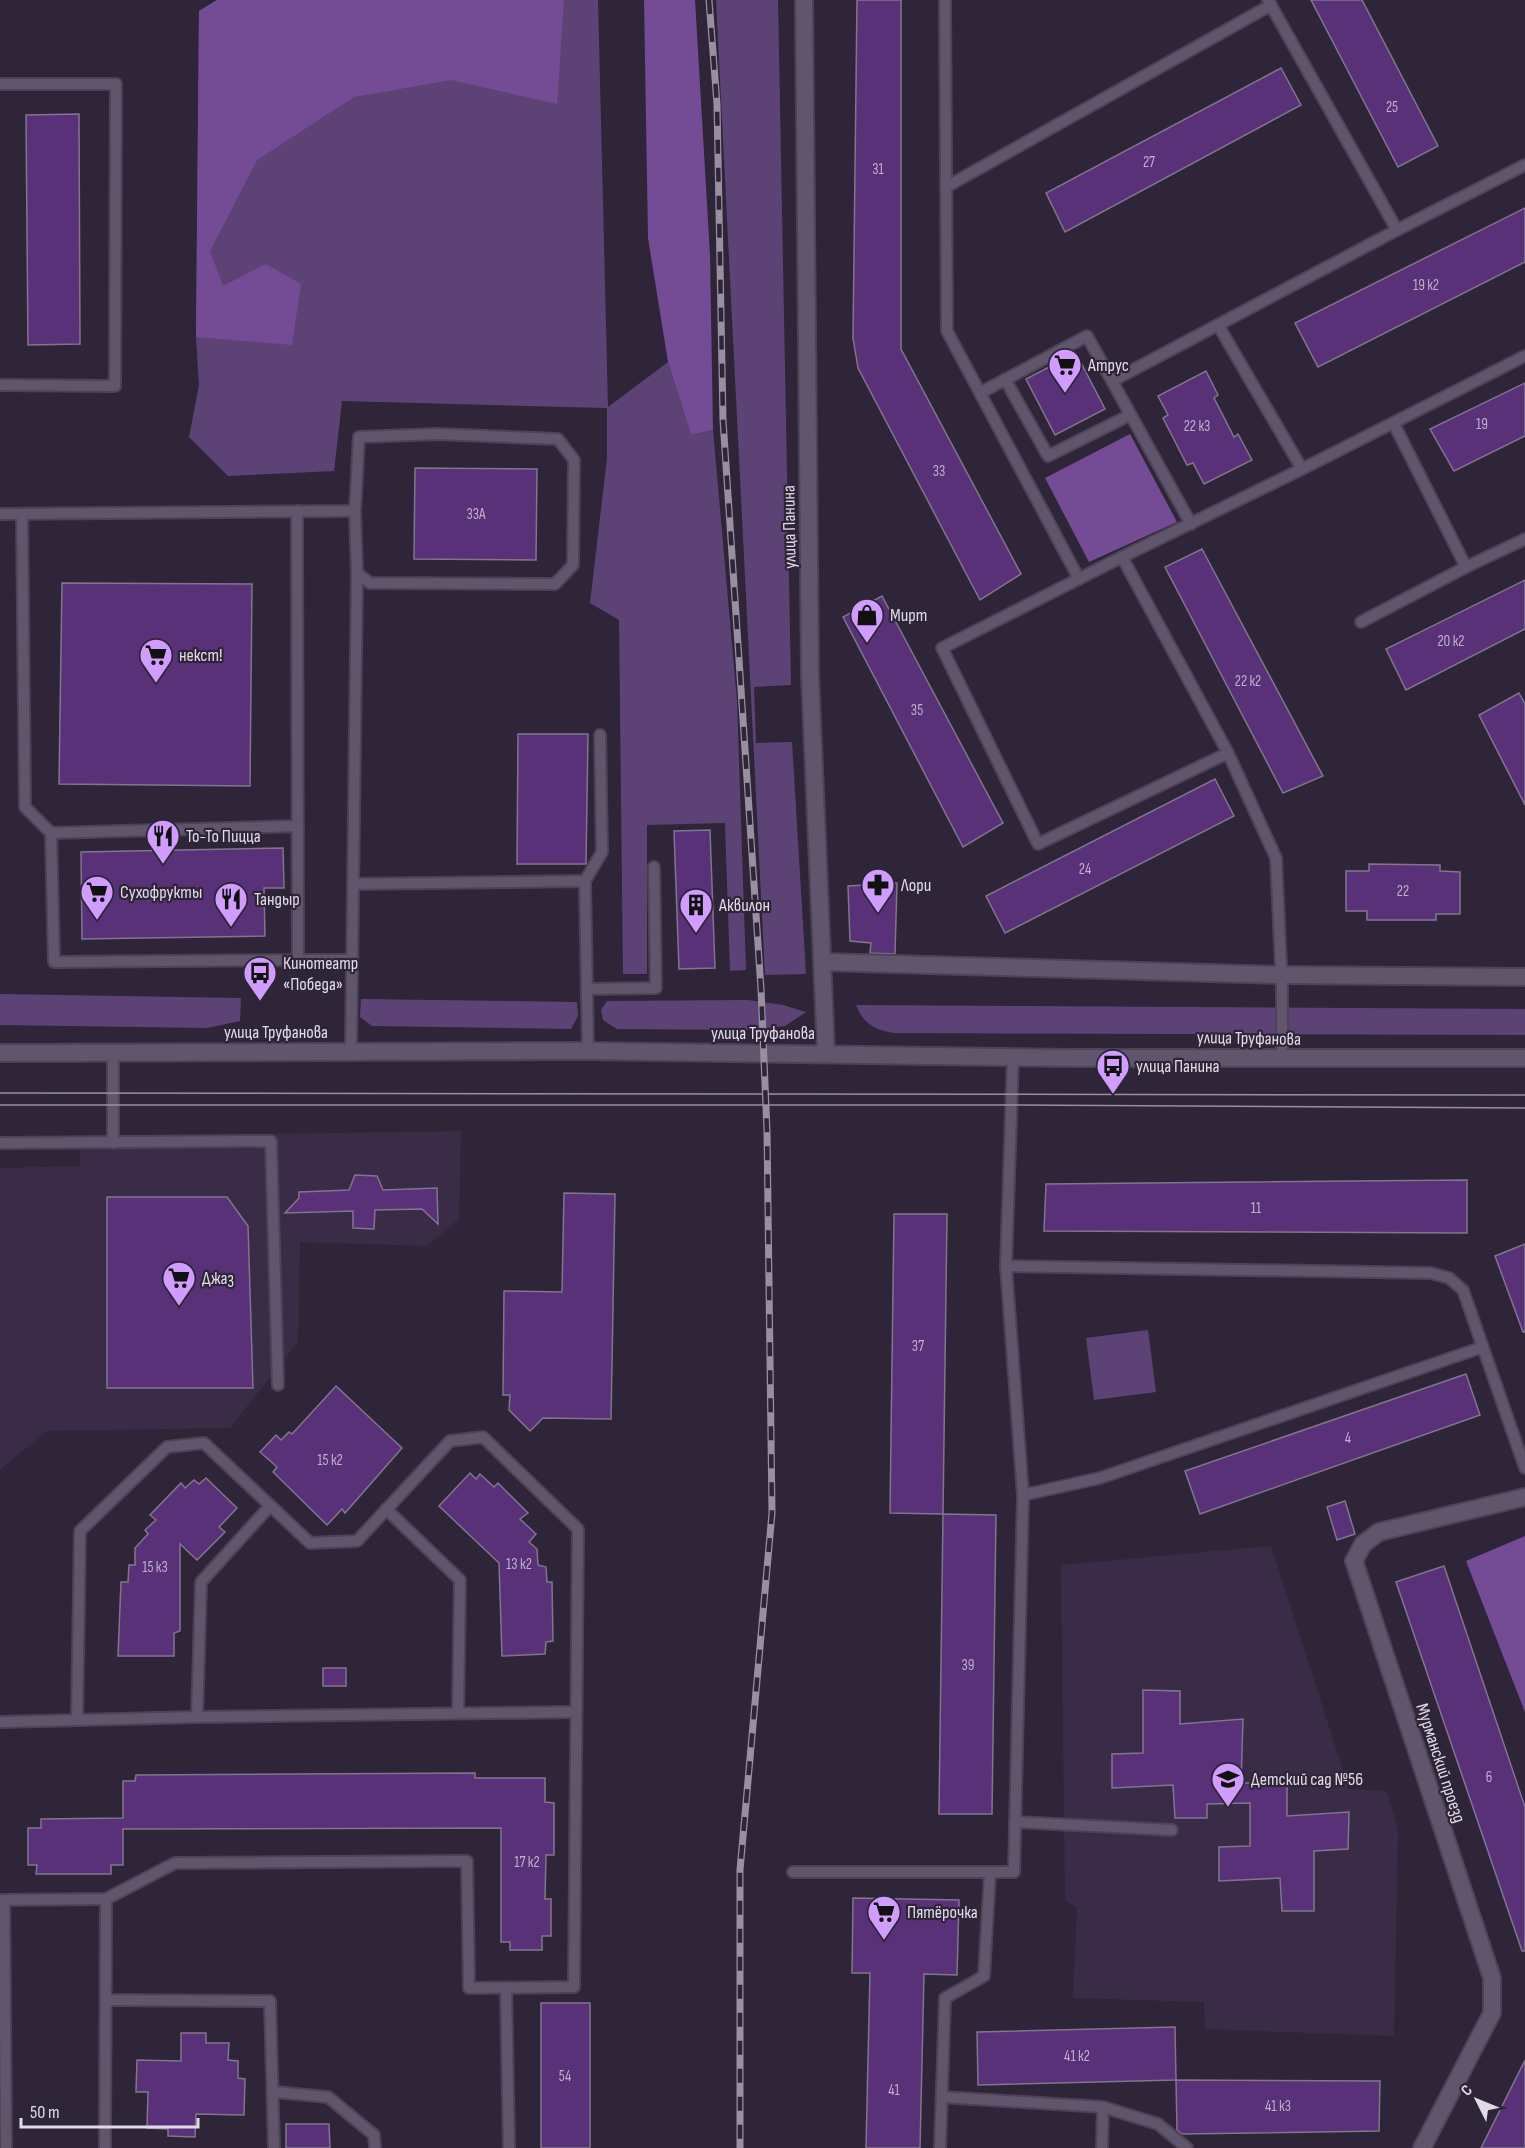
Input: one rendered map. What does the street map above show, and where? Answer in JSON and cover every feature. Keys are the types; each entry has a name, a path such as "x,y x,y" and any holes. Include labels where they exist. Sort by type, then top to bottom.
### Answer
{"street":[{"name":"улица Панина","path":"804,0 810,675 826,1053"},
{"path":"823,962 1282,975 1525,977"},
{"name":"улица Труфанова","path":"0,1053 588,1051 1282,1058 1525,1058"},
{"name":"Мурманский проезд","path":"1422,2148 1492,2013 1492,1978 1354,1561 1363,1544 1379,1532 1525,1497"}],"lane":[{"path":"945,0 947,331 1079,579"},
{"path":"946,187 1269,3 1397,230"},
{"path":"0,84 116,84 115,386 0,386"},
{"path":"1112,381 1525,165"},
{"path":"1218,325 1302,469"},
{"path":"980,393 1087,336 1191,524"},
{"path":"1228,753 1038,844 942,648 1394,424 1525,356"},
{"path":"1005,379 1048,456 1130,415"},
{"path":"1394,424 1466,567"},
{"path":"351,1051 357,573 355,511 359,438 438,434 558,439 574,460 573,565 555,584 370,583 357,573"},
{"path":"297,511 298,960"},
{"path":"0,514 355,511"},
{"path":"22,514 25,807 51,832 54,962 352,960"},
{"path":"1361,622 1525,539"},
{"path":"1122,557 1228,753 1275,858 1282,975 1282,1058"},
{"path":"588,1051 585,881 602,852 600,735"},
{"path":"51,832 298,826"},
{"path":"586,989 656,988 654,867"},
{"path":"353,884 585,881"},
{"path":"113,1053 113,1143"},
{"path":"793,1872 1014,1872 1023,1495 1006,1266 1013,1055"},
{"path":"0,1143 271,1141 278,1385"},
{"path":"1006,1266 1431,1273 1449,1278 1463,1290 1525,1468"},
{"path":"1023,1495 1100,1478 1483,1347"},
{"path":"6,2148 2,1900 106,1899 175,1863 467,1861 469,1988 574,1987 574,1712 578,1529 483,1437 450,1441 357,1541 310,1543 204,1443 167,1448 80,1531 77,1720"},
{"path":"197,1717 201,1582 270,1506"},
{"path":"386,1509 460,1580 458,1713"},
{"path":"0,1722 574,1712"},
{"path":"1015,1822 1172,1830"},
{"path":"940,2148 945,1998 984,1976 990,1873"},
{"path":"105,2148 106,1899"},
{"path":"506,1988 509,2148"},
{"path":"106,2000 270,2001 274,2148"},
{"path":"274,2092 328,2097 374,2135 375,2148"},
{"path":"942,2097 1103,2107 1158,2124 1187,2148"},
{"path":"1102,2148 1103,2107"}],"shaded area":[{"path":"217,0 598,0 608,407 668,362 691,435 713,430 737,701 746,970 730,971 725,823 647,825 647,974 623,974 619,620 590,603 607,458 607,408 342,401 334,471 228,476 189,437 199,385 196,337 199,11"},
{"path":"217,0 564,0 557,104 451,80 354,97 257,160 210,251 223,286 266,264 301,284 292,345 196,337 199,11"},
{"path":"644,0 695,0 710,255 713,430 691,435 668,362 648,238"},
{"path":"716,0 778,0 791,685 754,687 756,743 792,742 806,974 765,975"},
{"path":"1130,434 1177,522 1089,562 1045,478"},
{"path":"0,994 241,998 240,1021 207,1028 0,1025"},
{"path":"361,999 577,1002 578,1016 571,1029 372,1026 360,1017"},
{"path":"748,1000 783,1005 806,1012 785,1026 752,1030 617,1029 603,1020 601,1010 607,1001"},
{"path":"856,1005 1525,1009 1525,1035 893,1033 870,1025 862,1017"},
{"path":"461,1131 459,1219 427,1246 300,1242 298,1342 230,1428 47,1431 0,1470 0,1168 80,1166 81,1137"},
{"path":"1148,1330 1156,1392 1094,1400 1086,1338"},
{"path":"1525,1536 1525,1712 1466,1561"},
{"name":"Детский сад №56","path":"1271,1546 1349,1789 1387,1791 1398,1830 1394,2036 1205,2029 1204,2002 1073,1998 1077,1908 1065,1900 1061,1565"}],"building":[{"path":"857,0 901,0 901,349 1021,574 980,600 858,368 853,338"},
{"path":"1311,0 1362,0 1438,146 1398,167"},
{"path":"1281,68 1301,105 1065,232 1046,193"},
{"path":"79,114 80,344 28,345 26,115"},
{"path":"1525,208 1525,262 1318,367 1295,323"},
{"name":"Атрус","path":"1076,353 1105,409 1055,435 1026,379"},
{"path":"1206,371 1218,395 1214,398 1234,437 1238,434 1252,460 1204,484 1193,463 1187,465 1163,418 1168,415 1158,396"},
{"path":"1525,383 1525,436 1454,471 1430,429"},
{"path":"415,468 537,469 536,560 414,559"},
{"path":"1202,549 1323,776 1283,793 1165,567"},
{"path":"1525,580 1525,629 1406,690 1386,649"},
{"name":"некст!","path":"62,583 252,584 250,786 59,784"},
{"path":"882,596 1003,823 963,847 843,617"},
{"path":"1519,693 1525,704 1525,805 1479,715"},
{"path":"518,734 588,734 586,864 517,864"},
{"path":"1215,779 1234,816 1005,933 986,896"},
{"name":"Аквилон","path":"710,830 715,968 679,969 674,831"},
{"path":"283,848 284,888 264,888 265,936 82,939 81,852"},
{"path":"1369,864 1440,865 1440,871 1460,872 1460,914 1436,914 1436,920 1367,920 1367,911 1346,911 1346,871 1369,871"},
{"path":"897,883 895,954 870,953 871,943 850,941 848,886"},
{"path":"355,1175 377,1176 383,1190 437,1188 438,1224 422,1209 375,1210 374,1229 353,1228 353,1211 285,1213 299,1198 299,1192 349,1190"},
{"path":"1467,1180 1467,1233 1044,1231 1046,1184"},
{"path":"564,1193 615,1194 611,1419 543,1418 530,1431 509,1410 510,1395 503,1395 504,1291 562,1292"},
{"name":"Джаз","path":"107,1197 227,1197 248,1226 253,1388 107,1388"},
{"path":"894,1214 947,1214 943,1514 890,1513"},
{"path":"1525,1244 1525,1332 1523,1332 1495,1256"},
{"path":"1466,1374 1480,1415 1200,1514 1185,1471"},
{"path":"336,1386 402,1448 345,1513 342,1509 327,1525 273,1472 277,1467 260,1452 276,1435 281,1440 289,1432 292,1434"},
{"path":"470,1473 476,1479 480,1474 494,1487 498,1483 528,1513 520,1519 536,1534 529,1542 537,1549 538,1565 546,1567 547,1582 552,1582 553,1641 546,1642 545,1654 502,1656 499,1563 439,1506"},
{"path":"206,1478 237,1508 219,1527 225,1532 197,1560 180,1544 180,1631 174,1633 174,1656 118,1656 121,1582 128,1582 129,1565 135,1565 135,1548 148,1534 145,1530 156,1520 150,1515 181,1483 185,1488 194,1480 199,1484"},
{"path":"1345,1501 1355,1534 1337,1540 1327,1507"},
{"path":"943,1514 996,1515 992,1814 939,1814"},
{"path":"1444,1566 1525,1807 1525,1951 1522,1951 1396,1582"},
{"path":"323,1668 346,1668 346,1686 323,1686"},
{"path":"1143,1690 1180,1691 1180,1724 1243,1719 1241,1783 1287,1783 1287,1816 1349,1812 1348,1849 1314,1851 1314,1911 1282,1911 1280,1878 1219,1881 1219,1847 1250,1846 1250,1803 1207,1804 1207,1818 1175,1818 1173,1785 1112,1788 1112,1754 1143,1753"},
{"path":"475,1773 475,1778 545,1778 545,1802 554,1803 554,1855 546,1855 545,1899 551,1899 551,1936 542,1936 542,1950 510,1950 510,1942 501,1942 501,1828 123,1829 123,1865 111,1865 111,1874 36,1874 37,1865 28,1865 28,1828 41,1828 41,1819 123,1818 123,1781 135,1781 136,1775"},
{"path":"853,1898 959,1900 957,1975 924,1974 920,2148 866,2148 870,1973 852,1973"},
{"path":"541,2003 590,2003 590,2148 541,2148"},
{"path":"1175,2027 1176,2080 978,2085 977,2032"},
{"path":"181,2033 206,2033 206,2043 229,2043 228,2060 238,2061 238,2078 245,2079 244,2115 196,2114 195,2137 168,2136 168,2129 147,2128 148,2092 136,2092 137,2060 181,2061"},
{"path":"1525,2060 1525,2148 1481,2148"},
{"path":"1176,2080 1380,2081 1379,2131 1182,2134 1177,2130"},
{"path":"286,2124 329,2124 330,2148 286,2148"}],"tram line":[{"path":"0,1093 1525,1095"},
{"path":"0,1105 1011,1105 1525,1108"}],"railway":[{"path":"709,0 717,104 723,420 761,989 767,1131 772,1513 740,1870 740,2148"}],"place":[{"name":"Атрус","path":"1065,394"},
{"name":"Мирт","path":"867,644"},
{"name":"некст!","path":"156,684"},
{"name":"То-То Пицца","path":"163,865"},
{"name":"Лори","path":"878,914"},
{"name":"Сухофрукты","path":"97,921"},
{"name":"Тандыр","path":"231,928"},
{"name":"Аквилон","path":"696,934"},
{"name":"Кинотеатр «Победа»","path":"260,1002"},
{"name":"улица Панина","path":"1113,1095"},
{"name":"Джаз","path":"179,1307"},
{"name":"Детский сад №56","path":"1228,1808"},
{"name":"Пятёрочка","path":"884,1941"}]}
